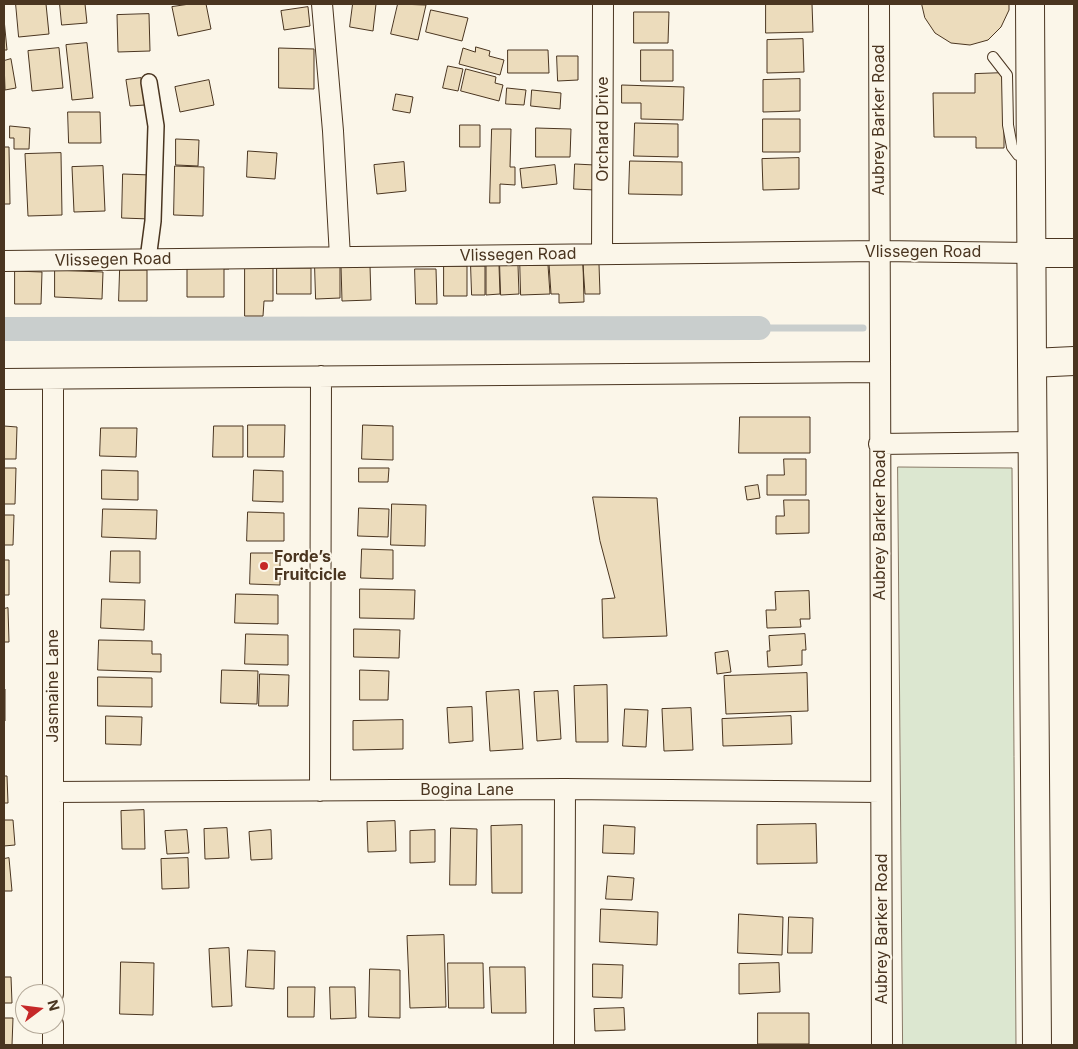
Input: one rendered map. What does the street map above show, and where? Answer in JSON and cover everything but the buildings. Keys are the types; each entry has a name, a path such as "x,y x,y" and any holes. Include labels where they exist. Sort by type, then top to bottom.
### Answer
{"main road":[{"path":"1030,4 1037,1045"},
{"path":"1032,253 1074,253"},
{"path":"1032,363 1074,361"}],"street":[{"path":"322,4 333,131 340,257"},
{"name":"Orchard Drive","path":"602,254 604,4"},
{"name":"Aubrey Barker Road","path":"879,4 882,1045"},
{"path":"148,260 153,221 156,126 149,82"},
{"name":"Vlissegen Road","path":"4,261 880,251 1032,253"},
{"path":"4,379 880,372"},
{"path":"320,791 321,376"},
{"name":"Jasmaine Lane","path":"53,378 53,984"},
{"path":"879,444 1033,442"},
{"path":"564,1045 565,789"},
{"name":"Bogina Lane","path":"53,792 565,789 881,792"}],"lane":[{"path":"993,57 1007,74 1008,124 1012,147 1018,155 1031,158"}],"green space":[{"path":"898,467 1012,468 1016,1045 903,1045"}],"waterway":[{"path":"759,328 863,328"},
{"path":"4,329 759,328"}],"place":[{"name":"Forde’s Fruitcicle","path":"264,566"}]}
